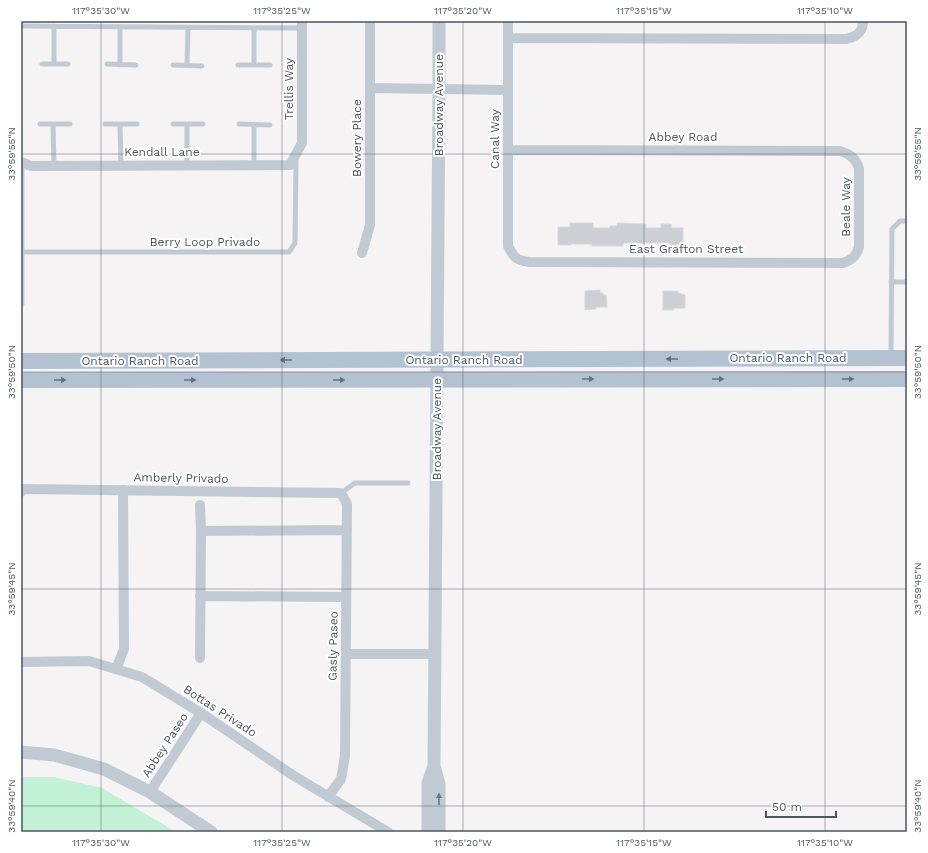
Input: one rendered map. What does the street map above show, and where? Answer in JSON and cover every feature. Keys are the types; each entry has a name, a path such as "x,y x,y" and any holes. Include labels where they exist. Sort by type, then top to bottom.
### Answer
{"main road":[{"name":"Ontario Ranch Road","path":"21,361 899,358"},
{"path":"283,380 300,370 335,368 430,368 437,360"},
{"path":"438,379 440,374 449,370 566,369 575,366 584,360"},
{"name":"Ontario Ranch Road","path":"24,381 907,379"}],"street":[{"name":"Bowery Place","path":"362,254 370,224 370,21"},
{"name":"Broadway Avenue","path":"439,21 438,379 434,766 439,784 439,832"},
{"name":"Canal Way","path":"508,21 508,246 513,256"},
{"path":"508,38 846,39 853,38 860,33 863,26 863,21"},
{"name":"Trellis Way","path":"296,155 302,143 302,24"},
{"path":"370,88 508,90"},
{"name":"Abbey Road","path":"508,150 840,151 849,153 856,160"},
{"name":"Kendall Lane","path":"22,162 31,166 290,165 296,155"},
{"name":"Beale Way","path":"856,160 859,168 859,247 857,254"},
{"name":"East Grafton Street","path":"513,256 520,261 529,262 843,263 851,260 857,254"},
{"name":"Amberly Privado","path":"21,492 24,489 342,493"},
{"path":"116,669 124,649 123,490"},
{"name":"Gasly Paseo","path":"328,797 341,779 345,756 347,504 342,493"},
{"path":"200,505 200,658"},
{"path":"201,531 347,530"},
{"path":"200,596 346,598"},
{"path":"346,654 435,654"},
{"name":"Bottas Privado","path":"21,662 89,661 142,677 201,713 294,776 388,832"},
{"name":"Abbey Paseo","path":"150,792 201,713"},
{"path":"21,752 54,755 104,770 150,792 211,832"},
{"name":"Broadway Avenue","path":"428,832 428,783 434,766"},
{"path":"421,832 421,814 428,783"}],"lane":[{"path":"21,26 254,28 302,24"},
{"path":"54,26 54,64"},
{"path":"120,27 120,65"},
{"path":"187,66 188,27"},
{"path":"254,28 254,65"},
{"path":"42,64 68,64"},
{"path":"106,64 136,65"},
{"path":"173,65 202,66"},
{"path":"238,65 270,65"},
{"path":"40,124 70,124"},
{"path":"53,124 54,166"},
{"path":"105,124 137,124"},
{"path":"120,124 121,166"},
{"path":"173,124 203,124"},
{"path":"187,124 187,165"},
{"path":"239,124 270,125"},
{"path":"254,125 254,165"},
{"name":"Berry Loop Privado","path":"22,252 289,252 295,243 296,155"},
{"path":"22,162 22,304"},
{"path":"899,358 891,282 892,229 900,221 907,221"},
{"path":"891,282 907,282"},
{"path":"342,493 355,483 408,483"}],"green space":[{"path":"21,777 54,777 102,788 176,832 21,832"}],"building":[{"path":"570,223 593,223 593,228 610,228 610,226 617,226 617,223 646,224 646,228 661,228 661,224 671,224 671,228 683,228 683,246 670,246 670,243 623,243 623,246 592,246 592,244 558,245 558,227 570,227"},
{"path":"600,290 600,293 606,295 607,307 596,307 596,309 585,310 585,291"},
{"path":"663,291 678,291 678,293 685,295 685,308 663,310"}]}
